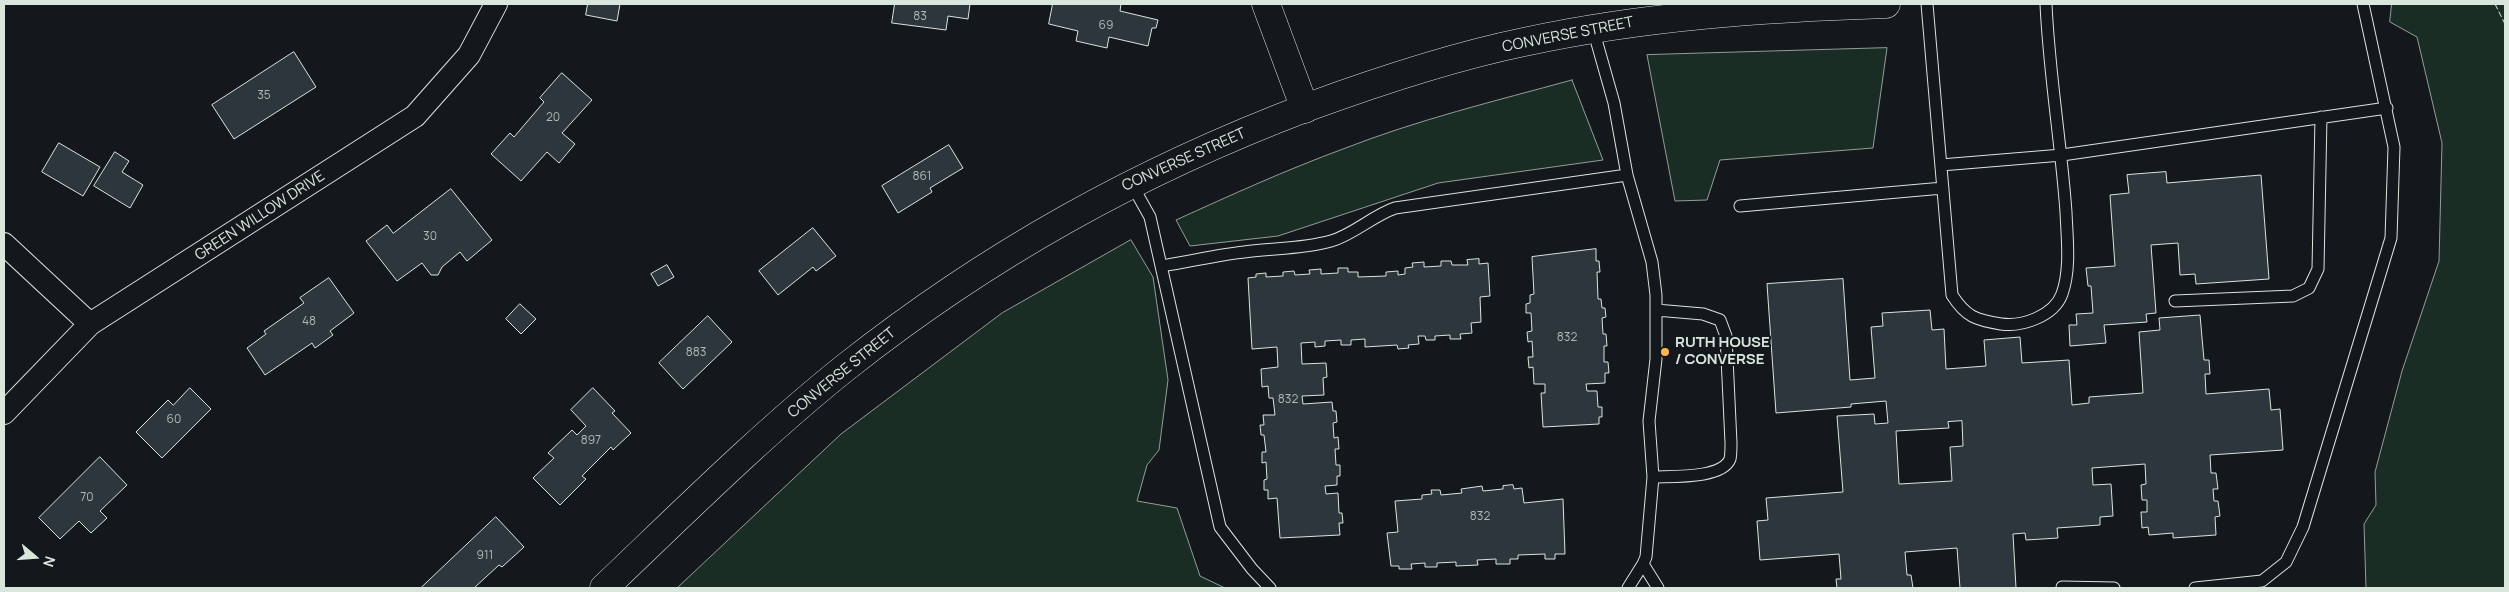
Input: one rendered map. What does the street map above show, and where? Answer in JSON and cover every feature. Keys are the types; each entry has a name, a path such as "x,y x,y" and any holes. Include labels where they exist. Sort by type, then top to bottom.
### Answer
{"main road":[{"path":"1266,4 1305,109"},
{"name":"CONVERSE STREET","path":"604,588 756,444 846,367 965,280 1050,228 1131,184 1210,146 1390,78 1523,42 1593,29 1726,12 1886,4"}],"street":[{"name":"GREEN WILLOW DRIVE","path":"4,413 90,324 415,116 468,54 496,4"},
{"path":"4,244 90,324"}],"lane":[{"path":"1927,4 1952,295 1962,311 1983,321 2015,326 2042,316 2062,296 2068,255 2062,156 2047,31 2046,4"},
{"path":"2195,588 2263,585 2286,562 2303,527 2391,238 2394,147 2363,4"},
{"path":"1593,29 1614,103 1627,175 1652,262 1656,310 1656,359 1649,421 1652,477 1646,558 1628,588"},
{"path":"1941,165 2062,156 2387,108"},
{"path":"2175,301 2293,296 2309,288 2318,269 2321,117"},
{"path":"1161,266 1243,252 1306,246 1332,241 1358,228 1375,215 1395,208 1627,175"},
{"path":"1131,184 1150,217 1197,416 1220,527 1252,569 1270,588"},
{"path":"1740,206 1943,188"},
{"path":"1652,477 1700,474 1722,470 1730,458 1731,434 1726,336 1720,320 1703,314 1656,310"},
{"path":"1642,564 1658,588"},
{"path":"2062,587 2114,588"}],"green space":[{"path":"2392,4 2505,4 2505,588 2366,588 2364,524 2376,505 2375,472 2402,371 2439,261 2442,143 2417,37 2390,22"},
{"path":"1887,48 1873,148 1720,160 1707,200 1675,201 1647,55"},
{"path":"1572,80 1603,160 1438,183 1278,236 1190,246 1176,220 1280,174 1399,129 1456,111"},
{"path":"1131,240 1153,277 1168,380 1159,450 1147,465 1137,501 1177,508 1200,576 1225,588 677,588 841,434 1002,313"}],"building":[{"path":"588,4 620,4 617,21 586,15"},
{"path":"895,4 970,4 968,19 948,16 946,30 892,23"},
{"path":"1053,4 1121,4 1120,11 1158,20 1156,28 1152,28 1148,46 1109,37 1107,48 1076,41 1078,31 1049,24"},
{"path":"294,52 316,87 234,139 212,105"},
{"path":"562,73 592,100 562,133 575,144 559,163 547,152 521,181 491,154 510,133 514,137 544,102 540,98"},
{"path":"59,143 100,167 83,196 42,172"},
{"path":"949,145 963,168 930,188 932,192 898,213 882,186"},
{"path":"115,152 129,161 122,172 143,185 130,208 94,186"},
{"path":"2166,172 2167,183 2261,175 2269,279 2196,284 2195,274 2180,275 2178,243 2151,245 2156,313 2146,314 2147,322 2104,325 2106,343 2070,346 2069,325 2077,325 2076,314 2093,313 2091,286 2088,286 2086,268 2115,266 2110,195 2129,193 2127,175"},
{"path":"451,189 492,240 467,261 460,252 442,267 438,275 431,275 422,263 397,281 366,241 387,225 393,233"},
{"path":"813,228 836,256 816,271 813,267 778,295 759,271"},
{"path":"1596,249 1596,261 1599,261 1600,272 1597,272 1598,299 1601,299 1602,308 1605,308 1606,317 1602,318 1603,334 1606,334 1607,346 1604,346 1604,362 1608,362 1609,373 1605,373 1605,383 1586,384 1587,391 1597,391 1598,407 1602,407 1602,417 1599,417 1599,424 1543,427 1541,393 1545,393 1545,384 1534,384 1533,367 1529,368 1528,357 1533,357 1532,341 1528,342 1527,332 1532,331 1531,313 1526,313 1526,304 1530,303 1530,295 1534,294 1532,257"},
{"path":"1479,259 1479,264 1488,263 1490,296 1480,297 1481,322 1471,323 1472,333 1460,334 1461,339 1450,339 1450,335 1435,336 1435,340 1426,340 1425,336 1418,336 1419,344 1408,345 1409,348 1398,349 1397,345 1365,347 1365,339 1351,340 1351,345 1341,345 1341,340 1325,341 1325,346 1315,347 1315,342 1301,343 1302,364 1326,363 1327,377 1323,378 1324,395 1302,396 1303,404 1332,402 1333,411 1336,411 1337,422 1333,423 1334,438 1338,437 1339,449 1335,449 1336,465 1340,465 1340,476 1337,476 1337,485 1325,486 1326,494 1338,493 1339,513 1342,513 1343,523 1339,523 1340,535 1280,538 1277,498 1268,499 1268,490 1264,490 1264,480 1267,479 1266,462 1262,463 1262,452 1266,452 1264,435 1261,435 1260,425 1264,425 1263,415 1275,415 1273,398 1269,398 1268,386 1262,387 1261,369 1278,367 1277,347 1252,349 1248,278 1256,277 1256,274 1266,273 1266,277 1283,276 1283,272 1294,271 1295,275 1310,274 1309,270 1321,269 1321,274 1338,273 1338,268 1348,268 1348,272 1358,272 1358,277 1386,276 1386,272 1398,271 1398,275 1405,274 1405,268 1413,267 1412,263 1424,262 1424,267 1441,266 1441,261 1451,261 1452,265 1468,265 1467,260"},
{"path":"667,265 674,277 658,286 651,274"},
{"path":"329,278 354,313 330,331 333,335 315,348 312,343 265,375 247,348 266,334 264,331 304,303 300,298"},
{"path":"1843,279 1850,380 1875,378 1871,327 1883,326 1882,313 1930,310 1932,330 1944,329 1946,369 1986,366 1984,340 2020,337 2022,363 2069,360 2072,405 2089,403 2089,397 2143,393 2139,332 2160,330 2159,318 2200,315 2204,360 2209,360 2210,374 2205,374 2206,394 2269,389 2271,410 2280,409 2283,450 2210,455 2211,473 2216,473 2218,489 2213,489 2214,501 2218,501 2220,516 2215,517 2216,535 2173,538 2173,533 2149,535 2148,527 2142,528 2141,512 2147,512 2147,500 2142,500 2141,485 2146,484 2145,464 2092,468 2093,485 2111,484 2113,516 2100,517 2100,525 2057,528 2058,538 2026,540 2025,533 2013,534 2016,588 1960,588 1957,548 1905,552 1907,575 1911,575 1913,588 1837,588 1836,579 1841,579 1839,554 1760,560 1757,521 1768,520 1766,498 1843,492 1837,416 1874,414 1875,424 1888,423 1886,401 1851,404 1851,407 1776,413 1767,284","holes":["1962,421 1963,446 1950,447 1952,481 1899,484 1896,431 1949,428 1948,422"]},
{"path":"520,304 536,319 521,334 506,319"},
{"path":"708,316 732,342 683,389 659,363"},
{"path":"190,388 211,409 162,458 136,432 168,400 173,405"},
{"path":"593,388 615,411 612,413 631,433 613,450 611,447 582,476 586,479 560,505 533,478 554,458 548,453 572,430 577,435 586,426 571,410"},
{"path":"100,457 127,485 100,511 107,518 91,533 79,521 60,539 39,518"},
{"path":"1513,485 1514,489 1522,488 1524,503 1563,499 1565,554 1555,554 1555,559 1545,559 1545,554 1518,555 1518,559 1510,559 1510,564 1496,564 1496,559 1477,560 1478,565 1456,566 1456,562 1437,563 1437,567 1425,567 1425,563 1411,564 1412,569 1399,569 1399,566 1391,566 1387,533 1398,532 1395,501 1422,499 1422,495 1432,494 1431,490 1440,490 1441,495 1462,493 1461,489 1482,486 1483,491 1503,489 1503,486"},
{"path":"496,517 524,547 502,567 499,565 474,588 421,588"}],"fence":[{"path":"2495,4 2505,24"}],"place":[{"name":"RUTH HOUSE / CONVERSE","path":"1665,352"}]}
